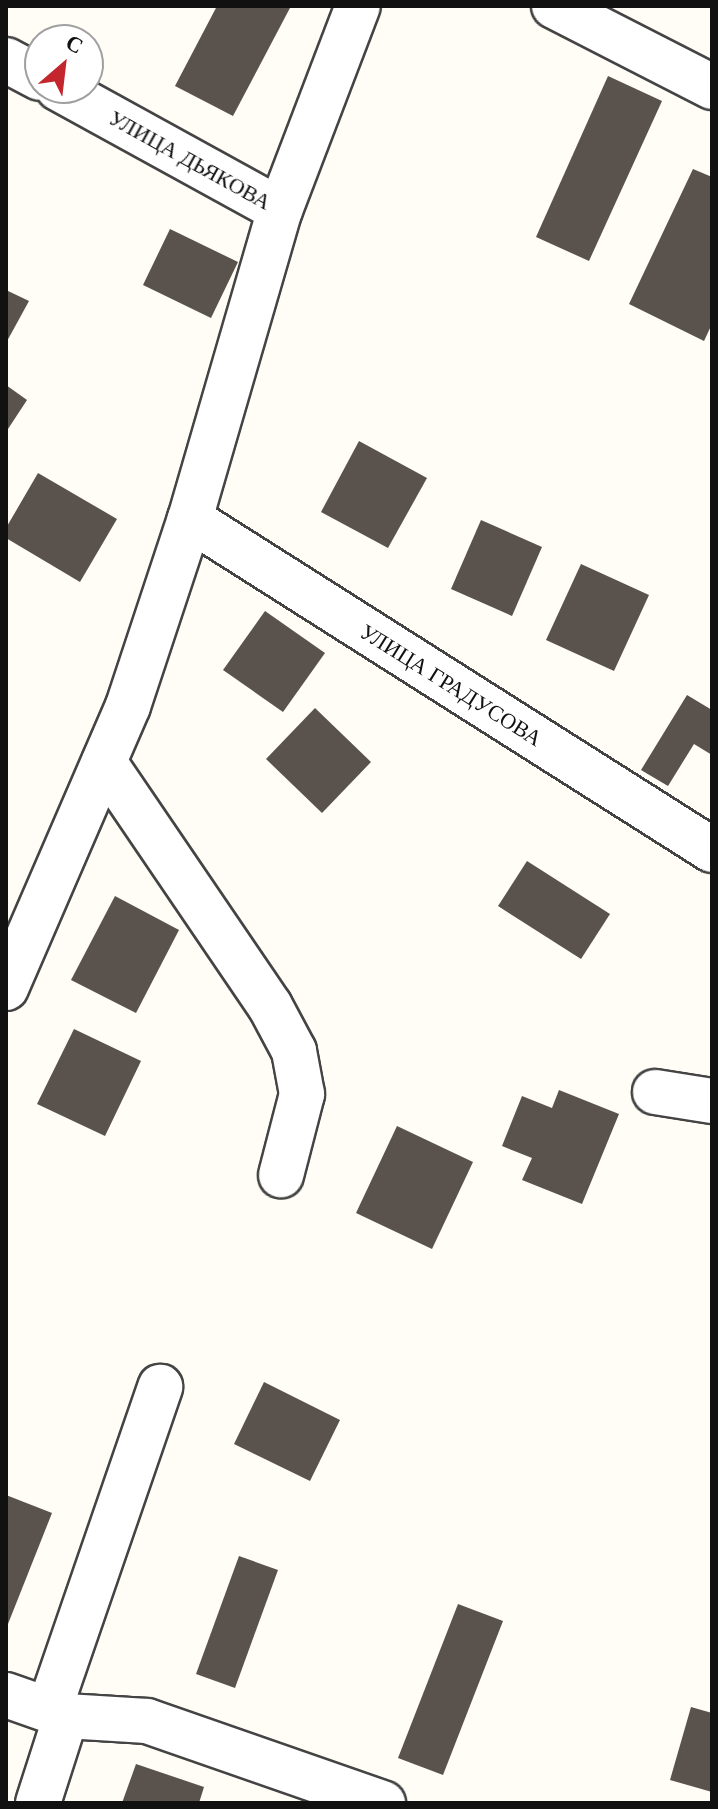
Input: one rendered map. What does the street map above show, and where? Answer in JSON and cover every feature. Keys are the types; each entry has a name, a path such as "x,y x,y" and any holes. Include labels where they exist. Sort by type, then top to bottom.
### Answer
{"street":[{"path":"11,963 104,762 190,519 280,210 358,6"},
{"path":"554,6 712,87"},
{"path":"6,60 24,70"},
{"name":"УЛИЦА ДЬЯКОВА","path":"87,104 280,210"},
{"name":"УЛИЦА ГРАДУСОВА","path":"190,519 712,850"},
{"path":"104,762 270,1006 294,1051 302,1094 281,1175"},
{"path":"655,1092 712,1101"},
{"path":"38,1803 57,1713 160,1387"},
{"path":"6,1695 57,1713 147,1721 383,1803"}],"building":[{"path":"217,6 291,6 233,116 175,86"},
{"path":"608,76 662,101 589,261 536,237"},
{"path":"693,169 712,177 712,324 704,341 629,304"},
{"path":"170,229 238,262 211,318 143,285"},
{"path":"6,290 29,301 6,343"},
{"path":"6,385 27,400 6,432"},
{"path":"359,441 427,478 388,548 321,512"},
{"path":"38,473 117,519 80,582 6,538 6,528"},
{"path":"481,520 542,547 512,616 451,589"},
{"path":"581,564 649,595 614,671 546,640"},
{"path":"265,611 325,653 283,712 223,670"},
{"path":"687,695 712,710 712,755 694,744 668,786 641,770"},
{"path":"315,708 371,762 322,813 266,759"},
{"path":"527,861 610,914 581,959 498,906"},
{"path":"115,896 179,930 136,1013 71,980"},
{"path":"74,1029 141,1061 105,1136 37,1104"},
{"path":"559,1090 619,1114 582,1204 522,1180 532,1158 502,1146 522,1096 552,1108"},
{"path":"397,1126 473,1162 432,1249 356,1213"},
{"path":"264,1382 340,1420 310,1481 234,1444"},
{"path":"6,1495 52,1513 6,1629"},
{"path":"239,1556 278,1570 235,1688 196,1674"},
{"path":"458,1604 503,1621 443,1775 398,1758"},
{"path":"691,1707 712,1713 712,1792 670,1780"},
{"path":"136,1764 204,1787 199,1803 122,1803"}]}
